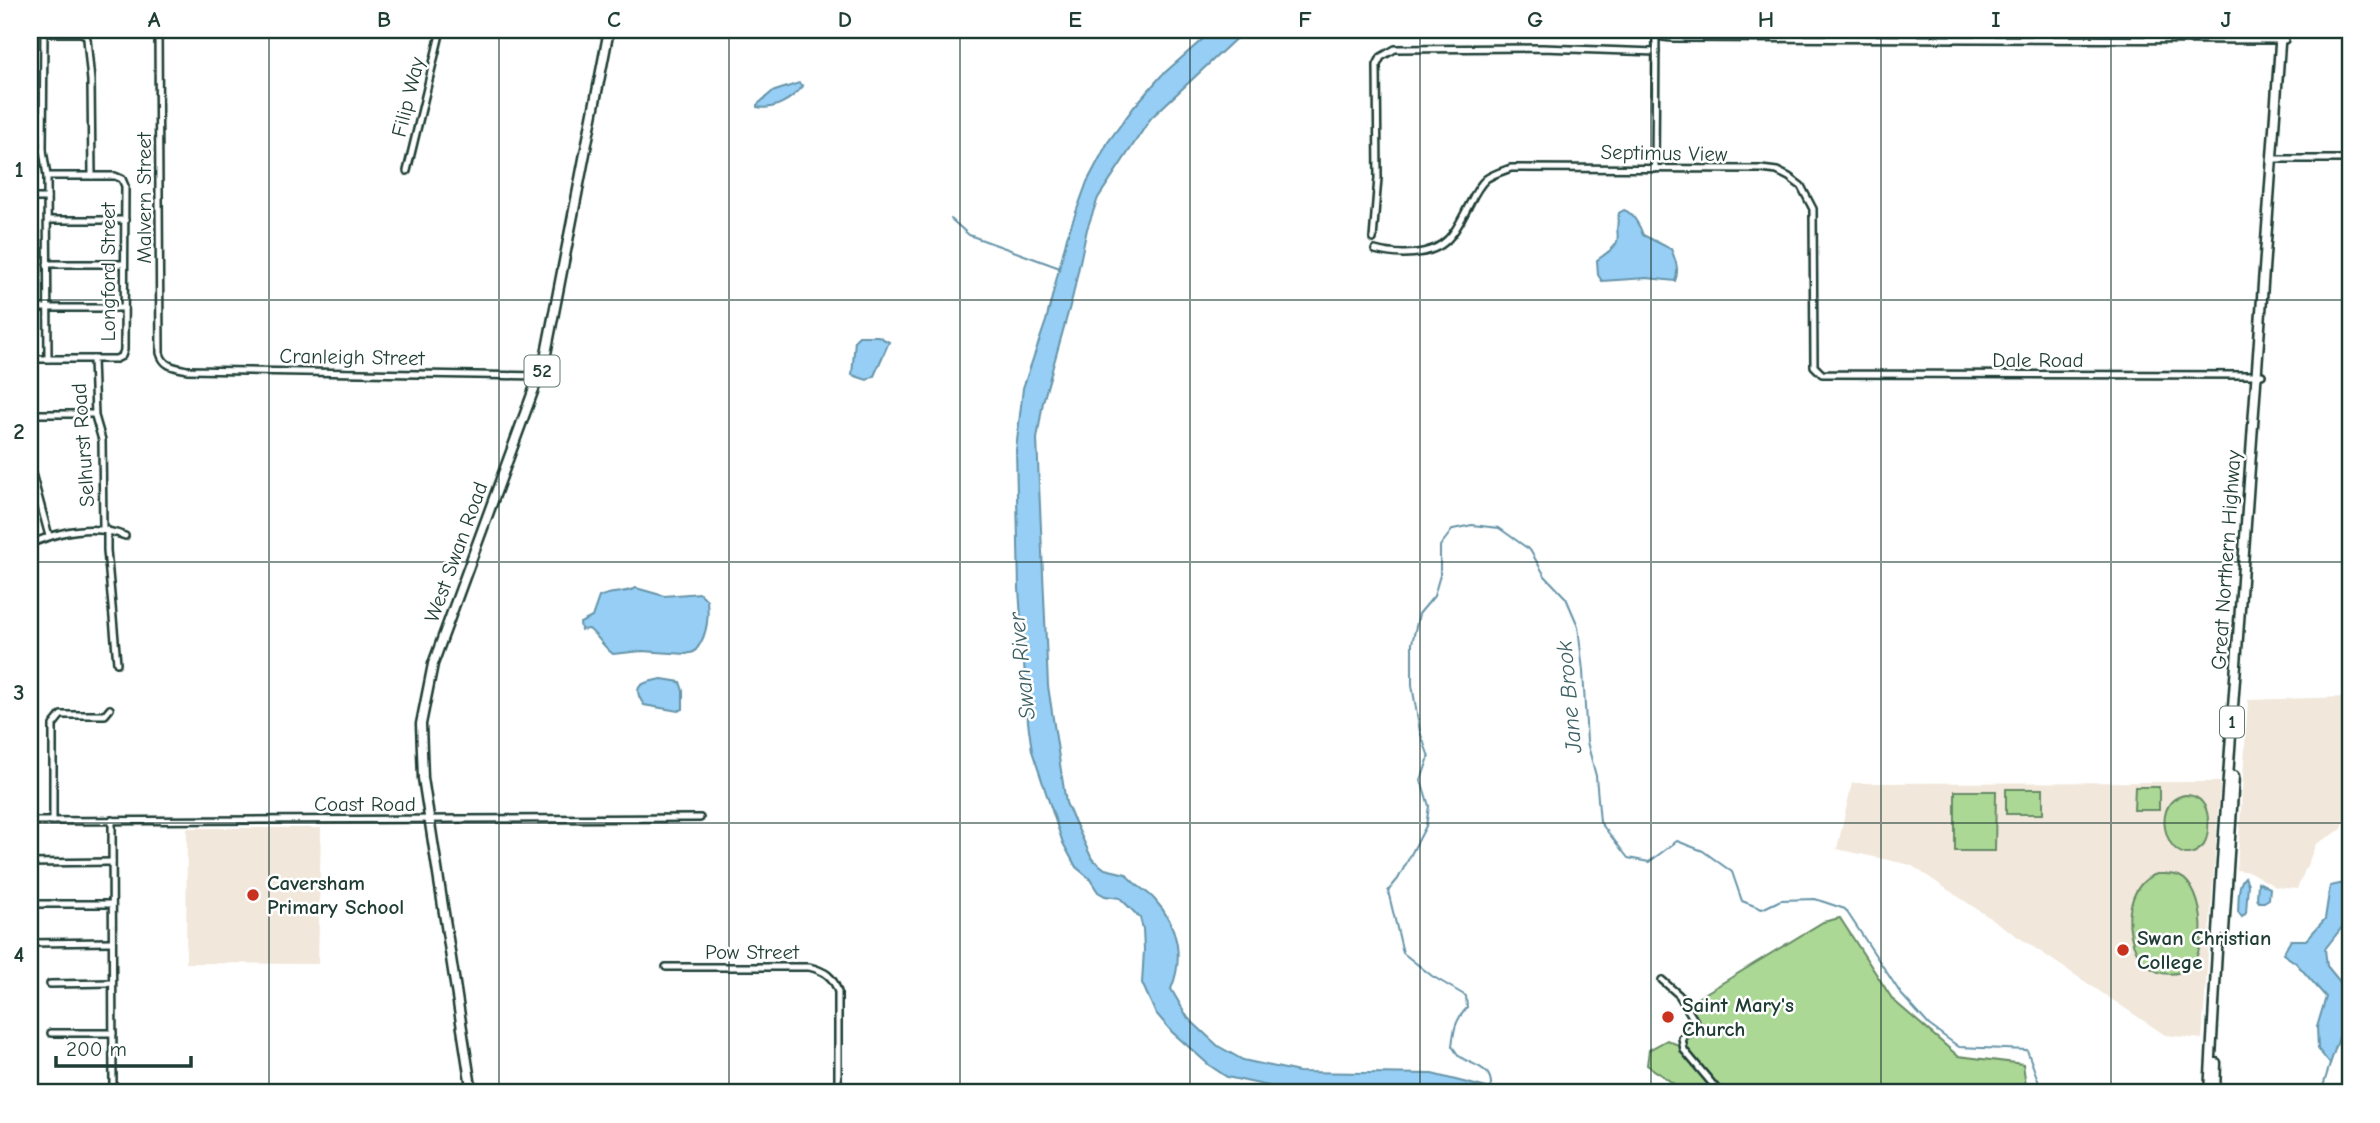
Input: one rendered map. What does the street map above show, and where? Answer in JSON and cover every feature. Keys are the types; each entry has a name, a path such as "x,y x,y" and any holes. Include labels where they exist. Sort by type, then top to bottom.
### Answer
{"main road":[{"name":"West Swan Road","path":"472,1093 421,763 421,724 433,664 540,376 549,342 609,30"},
{"name":"Great Northern Highway","path":"2281,30 2283,40"},
{"name":"Great Northern Highway","path":"2215,1093 2259,375 2283,40 2286,30"},
{"name":"Great Northern Highway","path":"2209,1093 2222,862 2259,375"}],"street":[{"name":"Malvern Street","path":"158,30 160,353 165,363"},
{"name":"Filip Way","path":"407,171 441,30"},
{"path":"1657,30 1663,37 1672,38 2283,40"},
{"path":"1655,169 1657,30"},
{"path":"48,359 47,176 43,150 44,31 86,32 91,82 92,176"},
{"path":"1373,239 1378,178 1377,65 1387,52 1395,48 1542,48 1656,52"},
{"path":"30,150 43,150"},
{"path":"2274,159 2350,159"},
{"name":"Septimus View","path":"1375,250 1385,253 1409,253 1424,252 1440,246 1457,228 1478,187 1487,178 1511,168 1777,171 1801,186 1810,198 1815,223 1816,369"},
{"name":"Longford Street","path":"47,176 115,176 122,179 125,186 124,350 122,356 116,359 93,359"},
{"path":"30,198 47,198"},
{"path":"48,220 125,220"},
{"path":"47,264 124,264"},
{"path":"30,308 124,308"},
{"path":"30,359 93,359"},
{"name":"Selhurst Road","path":"93,359 94,414 102,440 105,530 117,663"},
{"name":"Cranleigh Street","path":"165,363 187,370 540,376"},
{"name":"Dale Road","path":"1816,369 1825,375 2259,375"},
{"path":"30,414 94,414"},
{"path":"30,466 49,536"},
{"path":"30,544 72,531 105,530 125,536"},
{"path":"53,821 53,725 61,715 105,715 110,709"},
{"name":"Coast Road","path":"30,821 700,818"},
{"path":"112,820 113,1093"},
{"path":"30,863 112,862"},
{"path":"30,904 112,904"},
{"path":"30,943 112,942"},
{"name":"Pow Street","path":"666,967 809,967 823,971 834,981 838,992 838,1093"},
{"path":"1662,980 1679,995 1696,1023 1683,1036 1681,1042 1684,1050 1720,1093"},
{"path":"50,984 112,983"},
{"path":"51,1033 113,1032"}],"shaded area":[{"path":"2350,697 2350,794 2342,829 2316,844 2297,889 2276,887 2250,872 2237,870 2248,700"},
{"name":"Swan Christian College","path":"2220,782 2202,1039 2165,1035 1911,865 1837,849 1852,783"},
{"name":"Caversham Primary School","path":"187,828 321,828 318,964 186,963"}],"green space":[{"path":"2135,787 2159,787 2159,810 2134,810"},
{"path":"2006,789 2043,789 2043,814 2006,814"},
{"path":"1955,791 1996,791 1995,851 1955,851"},
{"path":"2185,795 2200,800 2205,806 2208,821 2204,845 2192,853 2182,853 2173,846 2167,836 2165,823 2166,811 2173,801"},
{"path":"2157,874 2176,875 2188,883 2199,909 2201,941 2197,955 2191,966 2181,972 2162,973 2147,966 2137,952 2131,935 2129,916 2133,898 2142,883"},
{"path":"1840,918 1893,1000 1958,1056 2023,1064 2027,1093 1687,1093 1647,1065 1649,1050 1667,1040 1678,1045 1701,1031 1686,1005 1823,922"}],"water":[{"path":"1213,30 1245,30 1151,118 1098,198 1087,229 1073,295 1043,402 1037,439 1048,686 1066,803 1092,859 1105,869 1126,874 1163,910 1174,931 1178,954 1171,989 1188,1018 1218,1046 1243,1060 1299,1072 1432,1074 1507,1093 1301,1093 1227,1077 1209,1065 1172,1032 1155,1012 1142,983 1144,950 1140,918 1120,898 1098,892 1089,878 1076,867 1063,843 1032,751 1019,589 1016,450 1023,388 1046,321 1067,237 1087,182 1108,142 1161,76"},
{"path":"799,83 803,86 782,103 757,107 772,92"},
{"path":"1624,210 1633,217 1643,235 1671,249 1677,269 1675,281 1647,278 1602,281 1598,275 1597,260 1617,243 1617,222 1619,213"},
{"path":"859,336 878,336 889,342 874,376 867,380 852,375 855,340"},
{"path":"636,588 664,596 700,593 707,600 706,628 694,652 686,654 642,651 613,654 589,629 581,630 580,623 592,617 599,597"},
{"path":"662,679 680,682 683,709 678,711 644,705 638,692 641,685"},
{"path":"2245,877 2248,884 2246,913 2242,917 2238,912 2239,893"},
{"path":"2258,882 2270,888 2269,899 2264,902 2257,899"},
{"path":"2349,882 2350,917 2325,949 2327,966 2350,994 2349,1008 2330,1064 2318,1049 2317,1027 2326,997 2296,963 2283,954 2291,940 2306,940 2325,919 2330,886"}],"waterway":[{"path":"951,219 969,235 1060,268"},
{"name":"Jane Brook","path":"1491,1088 1489,1075 1459,1056 1452,1046 1456,1026 1467,1008 1466,996 1432,976 1403,953 1388,891 1398,879 1426,826 1429,806 1421,780 1429,757 1420,732 1412,685 1412,643 1419,614 1434,596 1440,575 1440,546 1453,529 1472,525 1499,528 1530,550 1545,576 1566,598 1578,626 1587,742 1596,776 1600,822 1628,858 1649,862 1677,841 1703,851 1732,872 1742,901 1762,909 1781,900 1815,899 1845,909 1901,994 1929,1025 1959,1047 2027,1050 2038,1080 2038,1093"},
{"path":"2321,1093 2330,1064"}],"place":[{"name":"Caversham Primary School","path":"253,895"},
{"name":"Swan Christian College","path":"2123,950"},
{"name":"Saint Mary's Church","path":"1668,1017"}],"water label":[{"name":"Swan River","path":"1022,666"}]}
